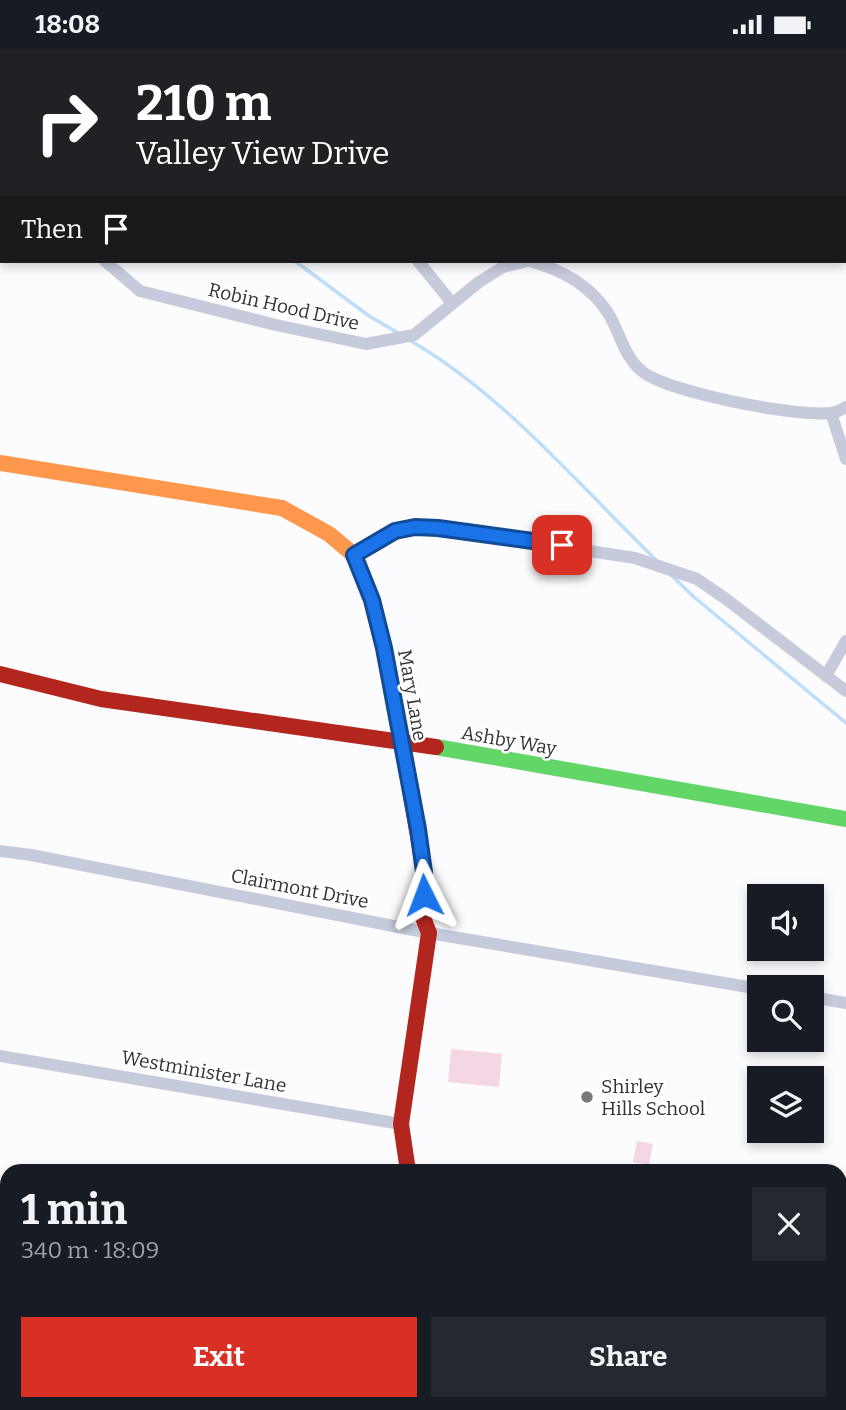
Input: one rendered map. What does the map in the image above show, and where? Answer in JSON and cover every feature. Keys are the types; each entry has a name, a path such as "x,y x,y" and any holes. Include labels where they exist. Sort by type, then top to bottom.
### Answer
{"street":[{"name":"Robin Hood Drive","path":"107,263 140,291 366,344 414,335 480,282 503,267 520,263"},
{"path":"420,263 452,303"},
{"name":"Robin Hood Drive","path":"536,263 547,266 586,287 608,314 621,343 643,372 691,393 807,413 831,413"},
{"path":"846,407 831,413 846,459"},
{"name":"Mary Lane","path":"0,463 282,508 329,534 354,555 372,600 384,648 424,872 422,915 429,933 401,1123 407,1164"},
{"path":"354,555 395,531 415,527 438,528 635,558 696,579 846,691"},
{"path":"826,675 846,641"},
{"name":"Ashby Way","path":"0,674 101,699 400,741 846,819"},
{"name":"Clairmont Drive","path":"0,851 429,933 747,987"},
{"path":"824,999 846,1003"},
{"name":"Westminister Lane","path":"0,1056 401,1123"}],"shaded area":[{"path":"451,1049 502,1054 499,1087 448,1082"},
{"path":"637,1141 653,1144 649,1164 633,1162"}],"waterway":[{"path":"298,263 369,316 400,334"},
{"path":"409,340 443,361 508,413 656,560"},
{"path":"671,575 846,723"}],"traffic: fast":[{"path":"436,747 846,819"}],"traffic: slow":[{"path":"0,463 282,508 329,534 354,555 372,600 401,736"}],"traffic: jam":[{"path":"0,674 101,699 436,747"},
{"path":"401,736 424,872 422,915 429,933 401,1124 407,1164"}],"place":[{"name":"Shirley Hills School","path":"587,1097"}],"route":[{"path":"424,895 418,829 384,648 372,600 354,555 395,531 415,527 562,545"}]}
